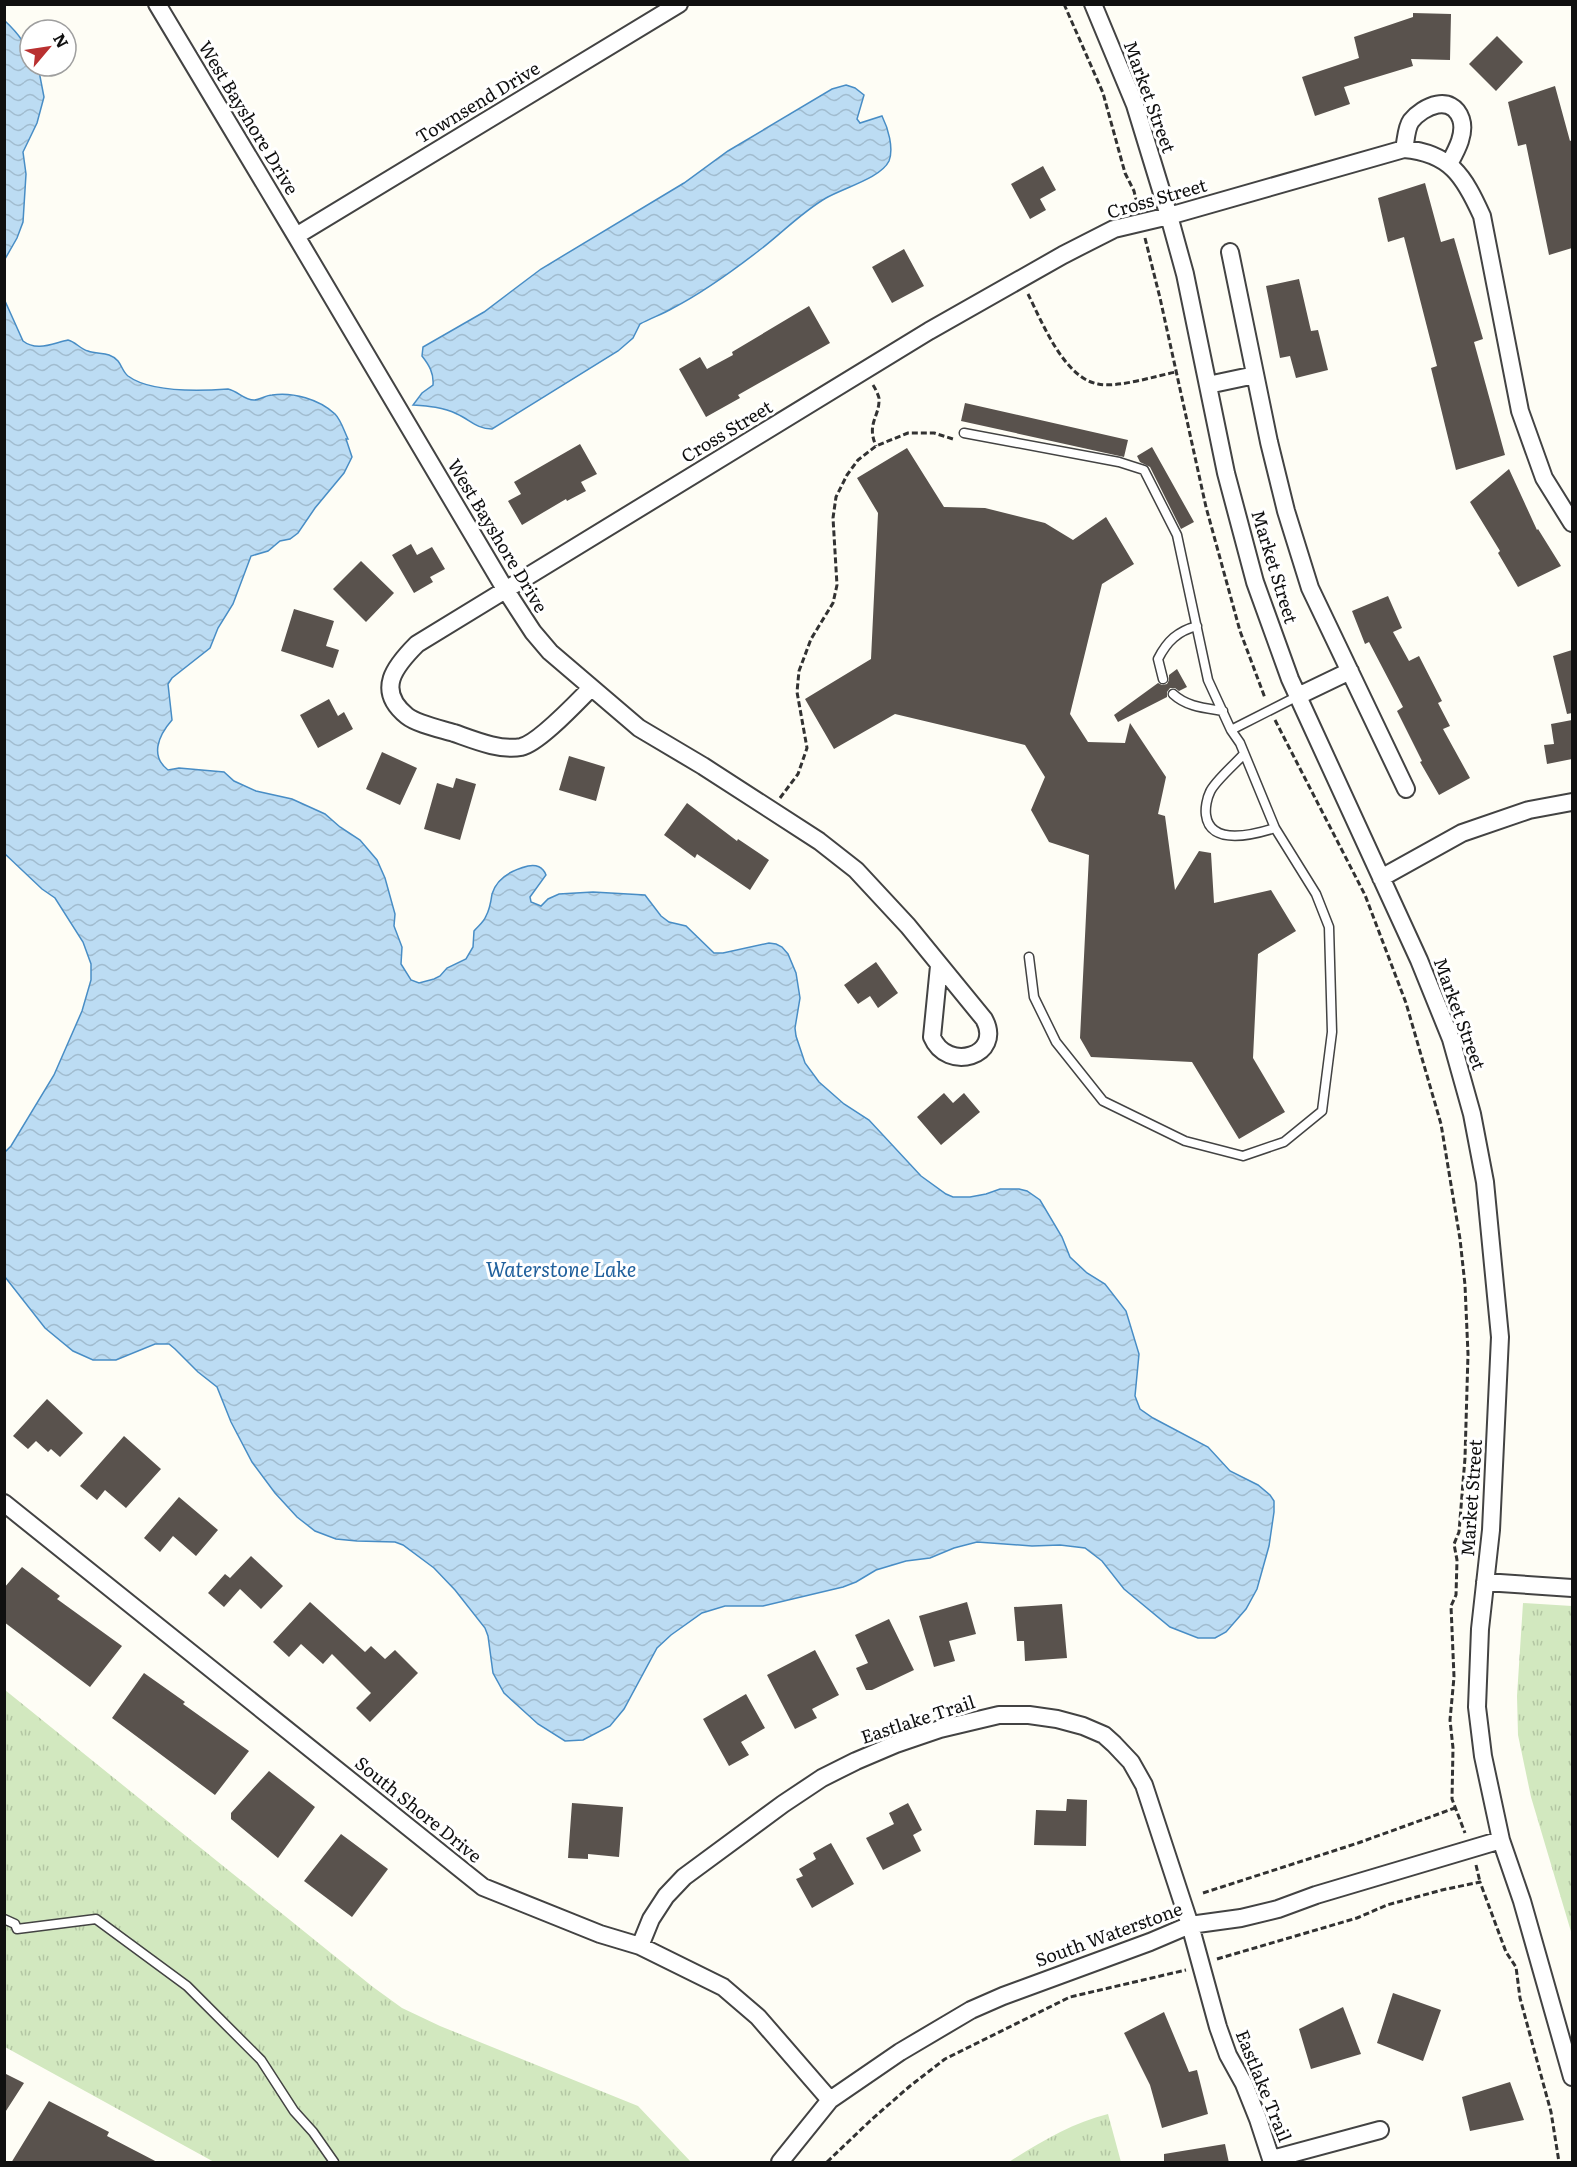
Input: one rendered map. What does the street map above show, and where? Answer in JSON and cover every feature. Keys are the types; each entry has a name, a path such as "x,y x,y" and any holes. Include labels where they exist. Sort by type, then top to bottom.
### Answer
{"street":[{"name":"West Bayshore Drive","path":"157,4 505,589 533,632 550,652 639,728 703,766 819,841 856,870 908,926 984,1019 988,1027 987,1042 967,1057 956,1058 945,1052 935,1044 932,1037 939,966"},
{"name":"Townsend Drive","path":"296,236 679,4"},
{"name":"Market Street","path":"1093,4 1135,105 1169,216 1185,274 1226,473 1255,582 1298,696 1419,960 1451,1039 1472,1114 1485,1182 1500,1337 1491,1530 1480,1629 1477,1707 1483,1756 1501,1840 1522,1900 1572,2078"},
{"path":"1404,149 1410,123 1430,105 1447,105 1457,112 1462,120 1460,142 1449,164"},
{"name":"Cross Street","path":"591,688 550,728 524,746 507,748 408,717 393,700 389,682 399,662 417,644 505,589 864,371 1020,279 1114,229 1169,216 1404,149 1424,151 1449,164 1469,187 1482,216 1520,411 1544,478 1572,523"},
{"path":"1230,252 1286,511 1310,588 1406,789"},
{"path":"1208,385 1255,375"},
{"path":"1298,696 1350,671"},
{"path":"1382,878 1462,833 1529,810 1572,802"},
{"name":"South Shore Drive","path":"4,1503 483,1887 600,1934 640,1946 723,1987 741,2001 789,2051 830,2100"},
{"path":"1485,1582 1572,1588"},
{"name":"Eastlake Trail","path":"640,1946 651,1919 666,1896 684,1877 803,1791 856,1761 896,1744 959,1724 999,1715 1029,1715 1083,1726 1104,1735 1131,1762 1144,1785 1190,1925 1218,2027 1228,2055 1255,2110 1272,2161"},
{"name":"South Waterstone","path":"780,2163 830,2100 875,2068 971,2010 1044,1979 1150,1942 1190,1925 1241,1918 1278,1909 1316,1894 1450,1853 1501,1840"},
{"path":"1272,2161 1380,2130"}],"lane":[{"path":"964,433 1119,462 1144,470 1177,535 1208,680 1244,754 1275,828 1316,894 1329,927 1332,1032 1322,1111 1284,1142 1243,1156 1185,1141 1103,1101 1056,1042 1034,997 1029,957"},
{"path":"1163,679 1158,659 1165,645 1183,630 1197,626"},
{"path":"1173,694 1192,705 1223,711"},
{"path":"1232,730 1298,696"},
{"path":"1244,754 1210,791 1206,812 1207,820 1220,833 1230,836 1251,835 1275,828"},
{"path":"4,1919 15,1924 17,1929 96,1919 187,1986 261,2060 294,2111 334,2163"}],"path":[{"path":"1020,279 1066,364 1082,378 1098,384 1117,383 1176,372"},
{"path":"864,371 879,398 873,421 872,437 876,446"},
{"path":"770,810 798,774 807,748 797,692 799,671 811,639 833,603 837,585 833,518 836,497 858,460 876,446 908,433 934,433 955,440 964,433"},
{"path":"1203,1893 1358,1843 1455,1808"},
{"path":"827,2163 871,2120 945,2059 983,2038 1070,1997 1181,1972 1357,1918 1387,1905 1480,1882 1506,1952 1516,1967 1520,1998 1551,2112 1559,2163"}],"green space":[{"path":"1523,1603 1572,1606 1572,1935 1531,1797 1518,1735 1517,1696"},
{"path":"5,1690 402,2008 440,2026 638,2106 691,2162 214,2162 5,2047"},
{"path":"1108,2114 1121,2162 1009,2162 1057,2134 1082,2122"}],"water":[{"path":"4,20 18,36 18,78 40,78 44,97 37,123 23,152 26,174 23,222 5,259"},
{"path":"846,85 864,95 857,119 860,123 882,116 886,126 891,144 890,156 885,167 878,173 817,204 718,280 685,302 640,324 633,338 618,351 492,429 478,426 446,410 413,405 422,393 433,385 430,369 422,356 423,347 484,312 541,269 684,183 728,151 832,89"},
{"name":"Waterstone Lake","path":"5,301 23,341 28,344 45,346 68,340 85,350 111,356 118,361 128,376 138,382 162,388 228,389 247,399 254,400 280,394 305,398 321,404 335,414 348,439 346,439 352,457 344,473 298,533 290,539 280,541 268,551 251,556 233,604 218,628 210,648 172,678 168,684 172,720 158,746 159,759 162,764 168,770 179,768 224,772 234,781 256,791 292,799 325,814 360,840 377,860 385,878 395,914 394,926 402,947 401,964 411,980 419,983 440,976 447,968 466,959 473,947 474,931 485,918 497,883 511,872 531,865 541,868 546,875 530,897 531,902 541,906 548,899 559,894 593,892 645,895 661,916 669,922 686,926 714,953 769,943 782,947 788,954 796,973 800,998 795,1028 796,1036 805,1063 819,1082 844,1104 869,1120 921,1176 946,1194 953,1197 970,1197 1000,1189 1019,1189 1027,1191 1040,1200 1062,1237 1070,1257 1087,1273 1105,1284 1126,1311 1139,1354 1135,1396 1140,1409 1208,1447 1230,1471 1258,1485 1274,1501 1269,1546 1257,1589 1246,1609 1226,1632 1215,1638 1198,1638 1170,1627 1124,1589 1102,1561 1085,1548 977,1542 930,1558 906,1561 876,1570 843,1587 763,1606 725,1606 702,1613 657,1648 624,1709 610,1726 583,1740 565,1741 538,1724 504,1693 493,1673 485,1628 434,1568 403,1545 395,1542 336,1539 315,1531 297,1517 275,1493 252,1462 231,1422 217,1387 169,1344 155,1344 116,1360 93,1360 73,1351 45,1328 5,1277 5,1152 11,1146 54,1075 82,1011 91,980 91,964 83,942 55,898 42,889 5,854"}],"building":[{"path":"1413,13 1451,14 1450,60 1411,59 1413,66 1344,87 1350,104 1315,116 1302,77 1359,58 1354,37 1413,17"},
{"path":"1497,36 1523,62 1496,91 1469,64"},
{"path":"1555,86 1570,141 1572,140 1572,248 1549,255 1526,144 1518,146 1508,102"},
{"path":"1043,166 1056,190 1040,199 1046,210 1030,219 1011,184"},
{"path":"1425,183 1441,242 1454,238 1483,339 1474,342 1505,455 1456,470 1431,368 1437,366 1404,237 1388,242 1378,198"},
{"path":"904,249 924,286 892,303 872,267"},
{"path":"1299,279 1311,331 1318,330 1328,370 1296,378 1290,356 1280,358 1266,286"},
{"path":"809,306 830,343 738,395 740,398 706,417 679,369 700,357 707,369"},
{"path":"965,403 1128,440 1124,457 961,421"},
{"path":"580,444 597,474 581,482 586,491 567,501 566,499 522,525 508,501 521,494 514,482"},
{"path":"1152,447 1194,522 1181,529 1150,467 1140,462 1137,456"},
{"path":"907,448 944,507 985,508 1045,523 1073,540 1106,517 1134,564 1102,584 1070,714 1088,742 1125,743 1130,723 1166,777 1158,814 1165,816 1175,890 1199,851 1211,853 1214,903 1271,890 1296,931 1258,954 1253,1058 1285,1112 1239,1139 1192,1062 1091,1057 1080,1038 1089,855 1049,842 1031,810 1045,777 1025,745 895,714 834,749 805,699 871,659 878,513 857,478"},
{"path":"1509,469 1537,530 1561,566 1518,587 1498,553 1500,551 1470,502"},
{"path":"411,544 417,555 432,547 445,569 430,577 433,582 414,593 392,555"},
{"path":"361,561 394,593 366,622 333,589"},
{"path":"1388,596 1402,628 1393,632 1409,661 1419,656 1442,701 1438,703 1450,726 1443,729 1470,778 1439,795 1420,762 1422,761 1397,711 1403,707 1369,642 1365,644 1352,611"},
{"path":"294,609 334,621 326,646 339,650 333,668 281,651"},
{"path":"1572,650 1572,713 1567,714 1553,656"},
{"path":"1177,669 1187,687 1179,691 1170,688 1167,697 1118,722 1114,715 1158,683 1167,684 1169,675"},
{"path":"329,699 338,716 344,712 353,729 318,748 300,715"},
{"path":"1572,720 1572,759 1547,764 1544,745 1554,744 1551,724"},
{"path":"382,752 417,768 400,805 366,789"},
{"path":"569,756 605,767 596,801 559,790"},
{"path":"456,778 476,784 460,840 424,829 437,783 453,788"},
{"path":"687,803 737,841 738,839 769,860 750,890 697,854 695,858 664,835"},
{"path":"876,962 898,993 878,1008 870,996 858,1004 844,985"},
{"path":"944,1093 953,1103 964,1093 980,1112 941,1145 917,1117"},
{"path":"47,1399 83,1433 60,1457 51,1449 48,1452 36,1441 28,1449 13,1436"},
{"path":"124,1436 161,1469 126,1508 105,1490 97,1500 80,1486"},
{"path":"179,1497 218,1530 196,1556 173,1536 160,1552 144,1538"},
{"path":"251,1556 283,1586 261,1609 240,1589 224,1607 208,1593 225,1574 230,1578"},
{"path":"22,1567 60,1596 57,1599 122,1646 90,1687 4,1622 4,1588"},
{"path":"310,1602 365,1652 371,1646 385,1659 395,1650 418,1673 370,1722 356,1708 371,1693 332,1654 323,1664 301,1644 289,1657 273,1642"},
{"path":"967,1602 976,1634 949,1641 955,1661 934,1667 919,1616"},
{"path":"1062,1604 1067,1658 1025,1661 1024,1641 1017,1641 1014,1607"},
{"path":"889,1619 914,1670 872,1690 866,1690 856,1668 868,1663 855,1635"},
{"path":"815,1650 839,1695 812,1709 817,1718 795,1729 767,1675"},
{"path":"144,1673 249,1751 215,1795 112,1718"},
{"path":"746,1694 765,1728 741,1742 749,1755 729,1766 703,1719"},
{"path":"269,1771 315,1807 278,1858 231,1819 231,1813"},
{"path":"1067,1799 1087,1800 1086,1846 1034,1845 1036,1810 1066,1811"},
{"path":"572,1803 623,1807 619,1857 588,1854 588,1859 568,1858"},
{"path":"908,1803 922,1830 913,1835 921,1851 883,1870 866,1838 894,1824 889,1813"},
{"path":"341,1834 388,1869 352,1917 304,1881"},
{"path":"831,1843 854,1884 812,1908 796,1879 803,1876 799,1869 816,1859 813,1853"},
{"path":"1393,1993 1441,2010 1423,2061 1377,2043"},
{"path":"1343,2007 1361,2054 1311,2069 1299,2029"},
{"path":"1164,2012 1189,2072 1197,2070 1208,2114 1162,2128 1150,2085 1124,2033"},
{"path":"4,2073 24,2083 4,2114"},
{"path":"1510,2082 1524,2120 1470,2131 1462,2097"},
{"path":"49,2101 109,2132 107,2136 159,2163 11,2163"},
{"path":"1225,2144 1229,2163 1164,2163 1164,2154"}]}
